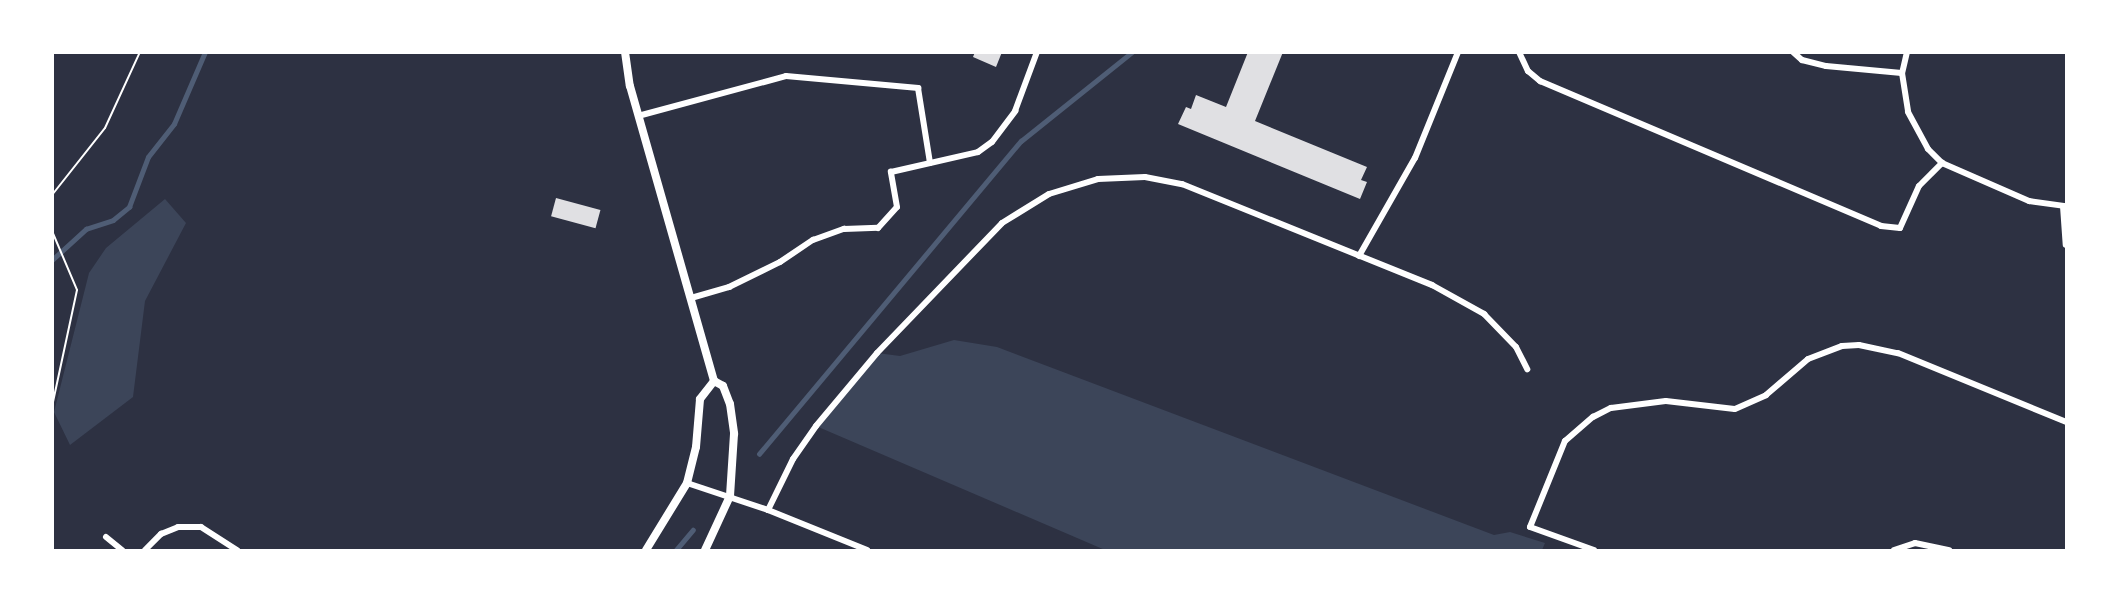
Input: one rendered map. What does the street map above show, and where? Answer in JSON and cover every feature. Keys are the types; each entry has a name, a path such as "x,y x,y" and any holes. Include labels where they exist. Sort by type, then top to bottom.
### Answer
{"main road":[{"path":"625,52 638,116 714,381 723,386 730,404 734,443 730,496 705,550"},
{"path":"646,550 687,483 696,447 700,399 714,381"}],"street":[{"path":"691,298 729,287 823,236 844,229 878,228 897,207 891,172 978,152 992,142 1015,111 1037,52"},
{"path":"1359,256 1415,158 1458,52"},
{"path":"1520,52 1528,71 1540,81 1881,226 1900,228 1919,186 1942,163"},
{"path":"1793,52 1802,60 1826,66 1902,73"},
{"path":"1907,52 1902,73 1908,112 1915,130 1942,163 2029,201 2065,206 2067,245"},
{"path":"638,116 786,76 918,88 930,163"},
{"path":"768,510 793,459 876,353 1002,223 1049,194 1098,179 1164,178 1432,285 1484,314 1516,347 1527,369"},
{"path":"1594,550 1530,527 1555,459 1565,441 1593,417 1611,408 1647,402 1735,409 1766,395 1808,359 1842,346 1860,345 1898,353 2067,422"},
{"path":"687,483 768,510 867,550"},
{"path":"145,550 161,534 178,527 201,527 237,550"},
{"path":"106,537 122,550"},
{"path":"1894,550 1915,543 1949,550"}],"path":[{"path":"52,195 105,128 140,52"},
{"path":"52,231 75,283 76,304 62,350 60,384 52,407"}],"shaded area":[{"path":"165,199 186,223 145,301 133,397 70,445 54,412 89,273 106,248"},
{"path":"954,340 997,347 1494,535 1510,532 1545,543 1542,550 1105,550 816,426 877,353 900,356"}],"building":[{"path":"975,52 1002,52 996,67 973,57"},
{"path":"1248,52 1283,52 1255,121 1367,167 1361,180 1367,182 1360,199 1178,124 1186,107 1191,109 1196,95 1226,107"},
{"path":"556,198 600,210 596,228 551,216"}],"waterway":[{"path":"52,260 86,229 113,220 129,207 148,157 174,124 205,52"},
{"path":"759,454 1021,141 1132,52"},
{"path":"676,550 693,530"}]}
